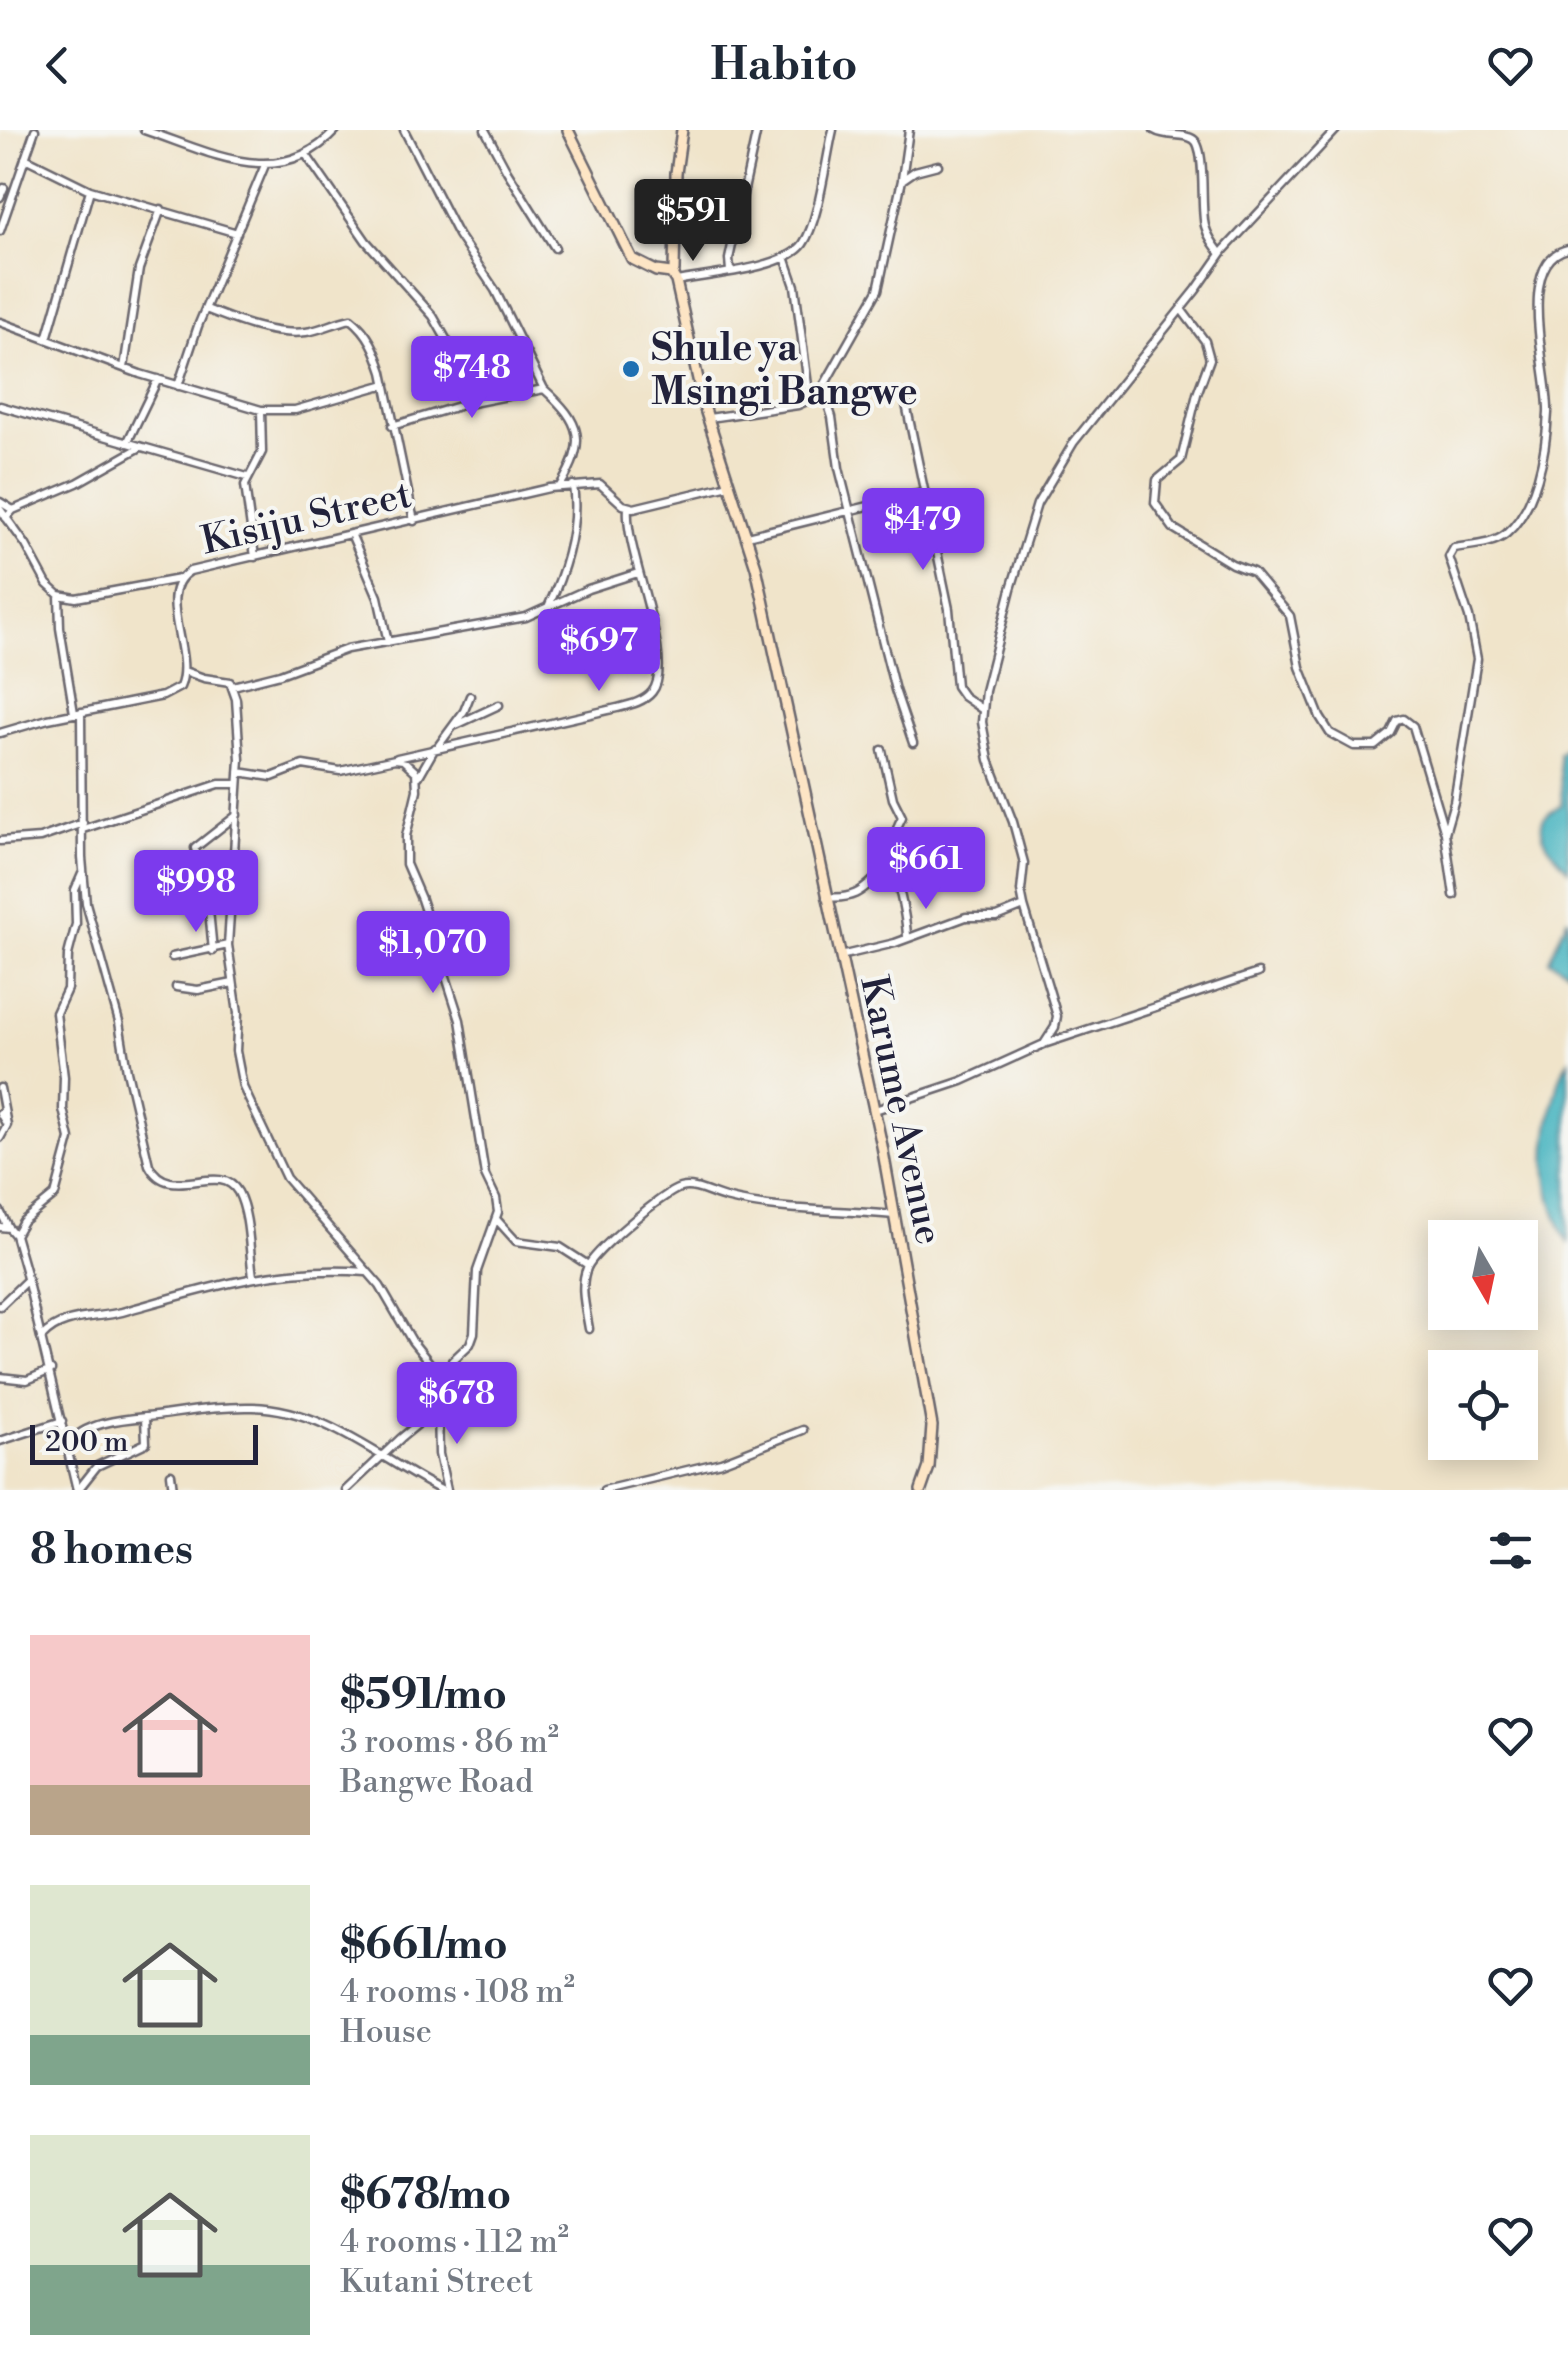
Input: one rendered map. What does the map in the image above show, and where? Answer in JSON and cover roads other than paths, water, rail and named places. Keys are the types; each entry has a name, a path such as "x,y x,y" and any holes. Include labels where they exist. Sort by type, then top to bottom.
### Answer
{"street":[{"path":"0,197 25,158 35,130"},
{"path":"144,130 240,161 266,165 307,156 336,130"},
{"path":"404,130 458,236 495,290 544,389 568,412 576,435 575,462 560,487"},
{"path":"485,130 556,248"},
{"path":"568,130 632,259 674,277 730,271 795,252 807,235 833,130"},
{"name":"Karume Avenue","path":"682,130 676,172 674,277 702,396 756,567 874,1110 932,1426 930,1466 920,1490"},
{"path":"730,271 757,130"},
{"path":"709,418 810,401 823,389 878,290 909,130"},
{"path":"1154,130 1165,136 1190,137 1199,146 1205,224 1221,254"},
{"path":"1044,1044 1057,1016 1024,906 1024,863 989,760 982,722 1011,589 1037,504 1074,442 1221,254 1336,130"},
{"path":"307,156 366,241 433,316 454,354 467,404"},
{"path":"25,158 90,190 237,233"},
{"path":"178,386 266,165"},
{"path":"902,180 915,170 938,165"},
{"path":"0,232 5,189"},
{"path":"47,339 90,190"},
{"path":"124,368 139,269 161,209"},
{"path":"1445,832 1454,802 1477,659 1450,552 1501,537 1526,506 1545,445 1548,411 1536,299 1554,257 1568,249"},
{"path":"784,257 794,286 810,401"},
{"path":"206,309 259,327 302,332 352,319 367,334 386,384 414,521"},
{"path":"1181,309 1205,340 1210,359 1181,460 1157,480 1155,503 1173,528 1232,564 1253,572 1290,616 1300,667 1330,733 1354,746 1375,746 1391,733 1397,721 1404,718 1414,726 1445,832 1454,895"},
{"path":"0,322 124,368 262,410 294,410 386,384"},
{"path":"127,443 158,379"},
{"path":"392,426 467,404 544,389"},
{"path":"823,389 895,690 914,743"},
{"path":"906,404 949,609 956,686 983,710"},
{"path":"0,406 247,477"},
{"path":"255,557 245,485 262,452 262,410"},
{"path":"6,518 13,510 77,483 140,448"},
{"path":"239,772 272,776 303,765 340,771 617,708 652,692 658,674 656,638 630,541 628,508 600,484 573,484 576,512 572,536 562,577 548,608"},
{"name":"Kisiju Street","path":"184,671 174,594 180,578 190,572 573,484"},
{"path":"628,508 730,484"},
{"path":"747,536 926,492"},
{"path":"0,506 13,510"},
{"path":"0,506 47,584 59,595 76,598 180,578"},
{"path":"352,536 378,597 388,642"},
{"path":"233,686 280,674 347,649 514,620 638,573"},
{"path":"59,595 60,628 78,712 86,903 119,1022 149,1165 153,1173 168,1182 223,1180 236,1188 253,1276"},
{"path":"0,733 12,727 174,692 180,688 184,671 233,686 239,724 239,772 228,945 240,1072 286,1178 387,1296 412,1341 442,1378 445,1400 346,1490"},
{"path":"442,1378 473,1336 476,1271 498,1220 496,1198 486,1175 460,1020 422,899 406,864 406,836 417,780 470,696"},
{"path":"454,726 500,705"},
{"path":"882,750 893,798 902,816 897,825 895,862 908,938"},
{"path":"392,760 412,765 417,780"},
{"path":"0,841 40,838 219,784 238,784"},
{"path":"213,951 208,900 195,848 237,815"},
{"path":"895,851 922,857"},
{"path":"826,897 861,893 895,862"},
{"path":"8,1230 55,1195 70,1139 63,1109 64,1077 56,1013 67,989 68,955 76,924 75,890 83,873"},
{"path":"840,956 908,938 966,916 997,916 1024,906"},
{"path":"172,957 228,945"},
{"path":"874,1110 951,1085 1044,1044 1258,973"},
{"path":"176,987 198,990 233,983"},
{"path":"0,1088 7,1124 0,1138"},
{"path":"0,1113 7,1124"},
{"path":"589,1329 584,1288 588,1265 657,1202 685,1187 754,1204 895,1215"},
{"path":"0,1210 28,1278 77,1490"},
{"path":"498,1220 516,1240 560,1248 588,1265"},
{"path":"42,1337 50,1328 65,1322 118,1313 253,1276 329,1270 368,1272"},
{"path":"0,1306 28,1278"},
{"path":"0,1377 28,1380 51,1370"},
{"path":"68,1444 86,1430 145,1417 254,1407 286,1411 331,1426 444,1490"},
{"path":"438,1407 444,1490"},
{"path":"77,1490 97,1466 146,1442 145,1417"},
{"path":"0,1441 62,1421"},
{"path":"604,1490 721,1462 803,1430"},
{"path":"171,1474 173,1490"}],"water":[{"path":"1568,745 1568,869 1549,847 1542,827 1546,815 1562,805 1559,753"},
{"path":"1568,917 1568,971 1549,960"},
{"path":"1568,1061 1568,1244 1554,1209 1546,1160 1553,1106"}],"place":[{"name":"Shule ya Msingi Bangwe","path":"631,369"}]}
